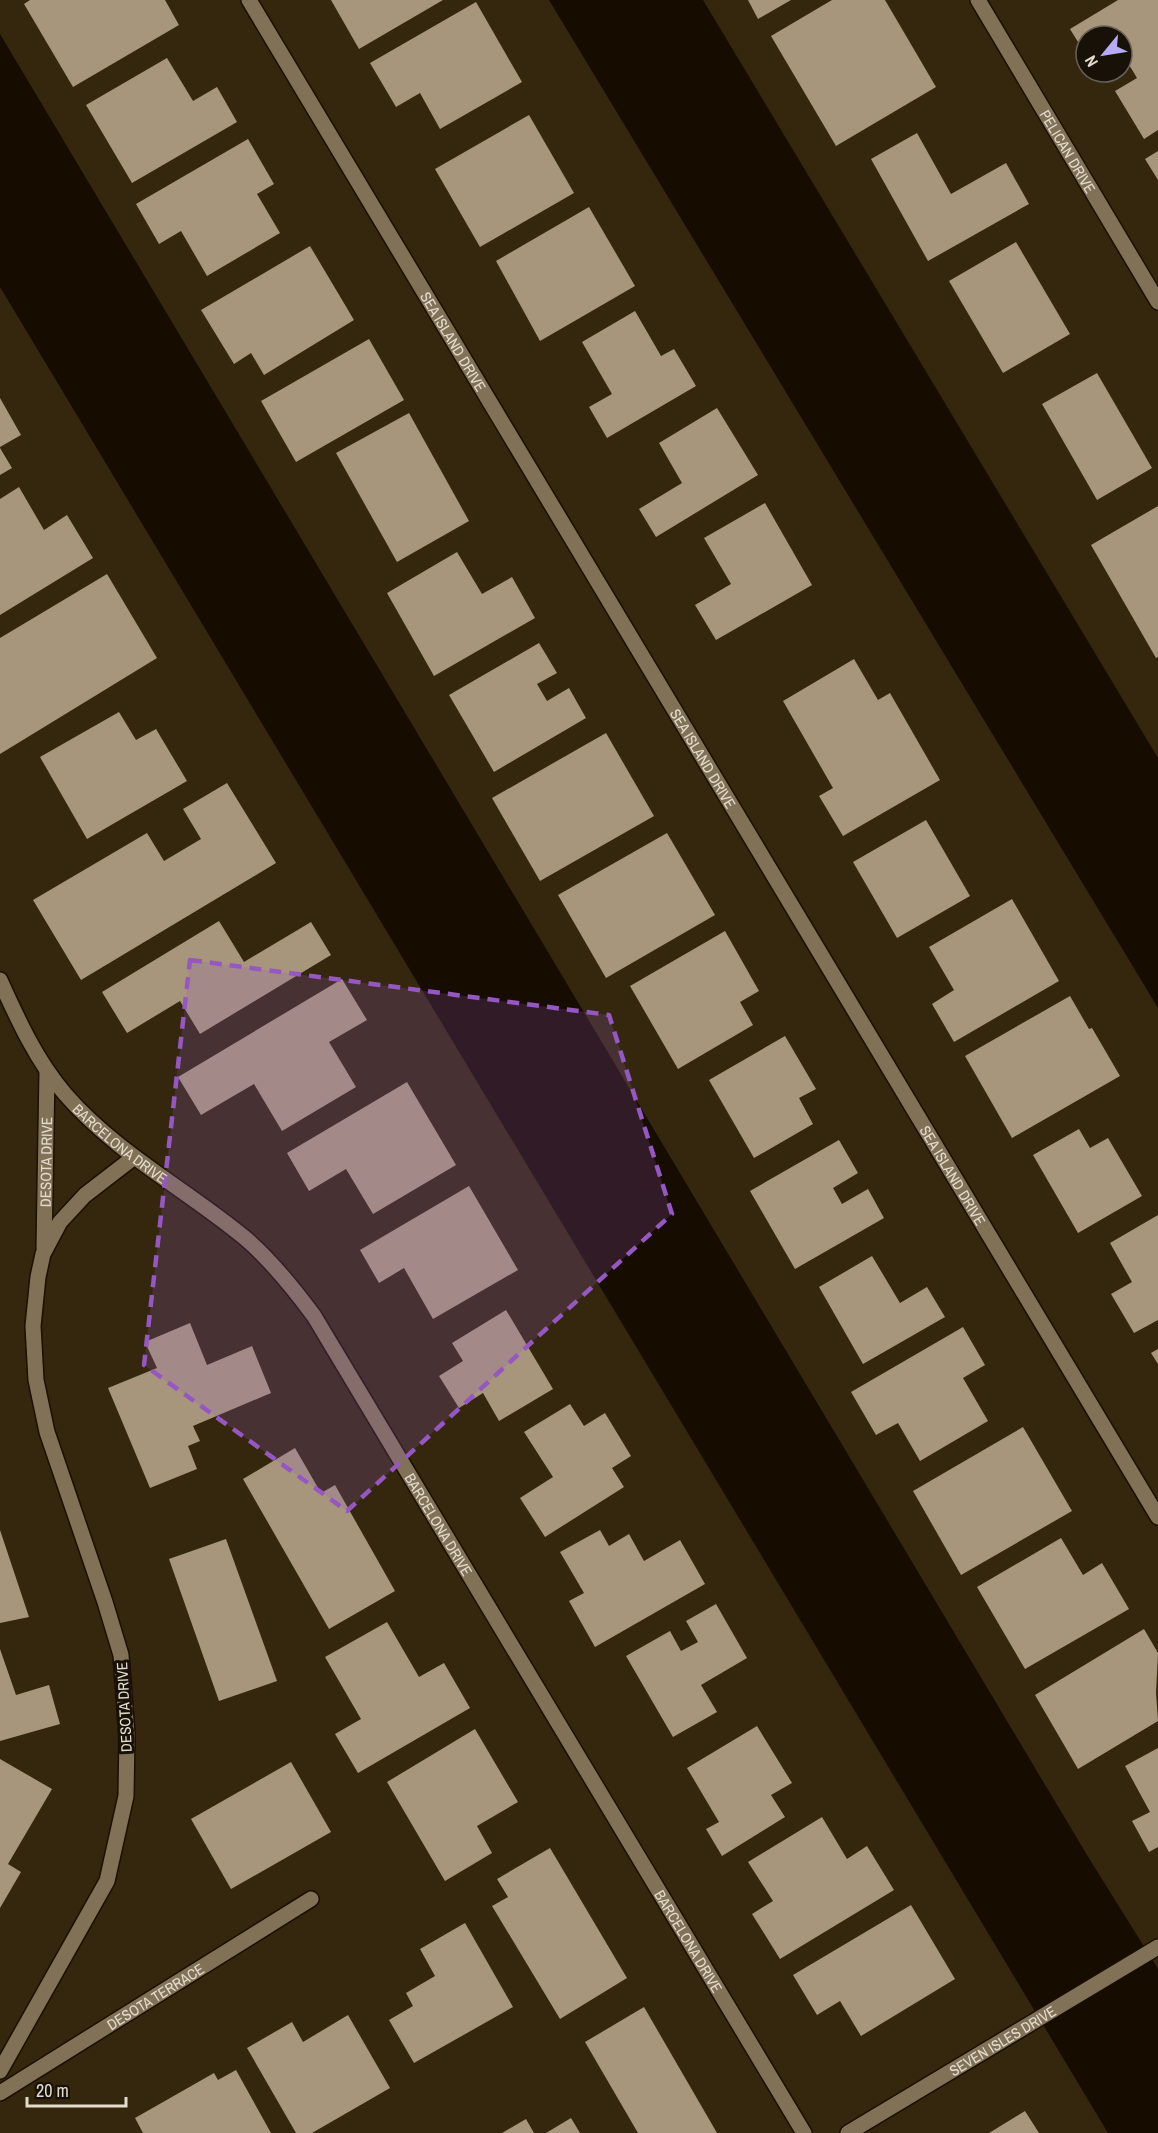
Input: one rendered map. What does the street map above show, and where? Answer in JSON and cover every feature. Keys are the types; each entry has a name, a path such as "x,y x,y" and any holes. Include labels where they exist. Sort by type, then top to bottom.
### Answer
{"street":[{"name":"SEA ISLAND DRIVE","path":"249,0 1158,1516"},
{"name":"PELICAN DRIVE","path":"978,0 1158,302"},
{"name":"BARCELONA DRIVE","path":"0,980 24,1032 47,1071 84,1115 134,1158 246,1239 270,1262 314,1316 804,2133"},
{"name":"DESOTA DRIVE","path":"44,1254 47,1071"},
{"name":"DESOTA DRIVE","path":"0,2071 107,1881 126,1796 127,1735 121,1655 52,1449 40,1406 33,1326 38,1277 44,1254 60,1222 91,1190 134,1158"},
{"name":"DESOTA TERRACE","path":"0,2093 311,1899"},
{"name":"SEVEN ISLES DRIVE","path":"848,2133 1158,1947"}],"highlighted area":[{"path":"190,960 609,1015 672,1214 347,1511 144,1365"}],"shaded area":[{"path":"549,0 703,0 1158,758 1158,1008"},
{"path":"0,34 1087,1855 1158,1969 1158,2133 1108,2133 0,287"}],"building":[{"path":"30,0 165,0 179,25 73,87 24,4"},
{"path":"331,0 443,0 359,49"},
{"path":"748,0 791,0 758,19"},
{"path":"832,0 885,0 936,87 836,146 771,36"},
{"path":"1118,0 1158,0 1158,130 1144,139 1115,91 1127,84 1134,84 1134,80 1137,78 1134,73 1134,24 1078,24"},
{"path":"476,2 522,82 440,129 420,93 396,107 370,63"},
{"path":"167,58 193,101 217,87 237,122 132,183 86,105"},
{"path":"529,115 574,193 480,247 435,169"},
{"path":"917,133 951,194 1006,163 1029,204 928,261 871,159"},
{"path":"248,139 274,184 257,194 280,233 207,276 181,231 159,244 136,204"},
{"path":"1158,151 1158,180 1145,159"},
{"path":"589,207 635,286 540,341 496,261"},
{"path":"1016,242 1070,334 1003,373 949,281"},
{"path":"310,246 354,320 264,375 251,353 234,364 201,310"},
{"path":"635,311 661,356 674,349 696,386 607,438 589,407 612,394 582,342"},
{"path":"369,339 404,400 296,462 261,401"},
{"path":"1097,373 1152,468 1097,500 1042,404"},
{"path":"0,398 21,435 0,447"},
{"path":"717,408 758,475 656,537 639,509 682,483 659,443"},
{"path":"409,413 469,521 397,562 336,453"},
{"path":"0,448 12,468 0,475"},
{"path":"19,487 44,530 67,515 93,558 0,615 0,499"},
{"path":"765,503 812,585 716,640 695,605 731,584 704,538"},
{"path":"1158,506 1158,657 1156,658 1091,545"},
{"path":"457,552 482,594 512,577 535,618 434,676 387,593"},
{"path":"107,574 157,658 0,754 0,638"},
{"path":"539,643 557,673 537,684 547,701 569,688 586,718 494,772 449,695"},
{"path":"854,659 878,700 890,693 940,780 843,836 819,796 833,788 783,701"},
{"path":"119,712 136,740 156,729 187,781 87,839 40,757"},
{"path":"606,733 654,816 540,881 492,798"},
{"path":"227,783 276,863 81,980 33,900 147,833 164,861 201,839 183,809"},
{"path":"926,820 970,896 897,938 853,862"},
{"path":"667,833 715,915 606,978 558,895"},
{"path":"1012,899 1059,981 954,1042 932,1004 954,990 929,947"},
{"path":"219,921 244,962 311,922 331,955 200,1034 180,1001 127,1033 102,992"},
{"path":"725,931 759,991 740,1002 753,1025 678,1069 630,986"},
{"path":"342,979 367,1020 329,1042 356,1087 282,1131 254,1084 201,1115 178,1077"},
{"path":"1070,996 1120,1076 1012,1138 965,1056"},
{"path":"785,1036 816,1089 799,1098 813,1124 754,1158 709,1080"},
{"path":"407,1082 456,1165 373,1214 346,1169 309,1191 287,1153"},
{"path":"1079,1129 1090,1148 1108,1138 1142,1196 1078,1233 1033,1155"},
{"path":"839,1140 858,1173 833,1188 842,1204 868,1189 884,1218 795,1269 750,1191"},
{"path":"469,1186 518,1270 433,1319 404,1268 379,1283 360,1250"},
{"path":"1158,1215 1158,1320 1134,1333 1111,1294 1132,1282 1110,1243"},
{"path":"872,1256 900,1303 927,1287 945,1317 863,1364 819,1287"},
{"path":"506,1310 553,1389 499,1421 483,1393 459,1408 439,1376 463,1361 452,1343"},
{"path":"190,1323 207,1365 252,1346 271,1393 193,1426 200,1441 188,1446 197,1469 150,1488 108,1388 157,1368 145,1342"},
{"path":"963,1327 985,1365 963,1378 988,1421 920,1461 898,1423 876,1435 851,1392"},
{"path":"1158,1349 1158,1364 1151,1353"},
{"path":"570,1404 584,1426 605,1413 631,1456 612,1468 624,1487 545,1537 520,1498 553,1477 524,1432"},
{"path":"1023,1427 1072,1511 961,1575 913,1491"},
{"path":"295,1448 321,1493 335,1485 395,1591 329,1629 243,1479"},
{"path":"0,1530 29,1617 0,1623"},
{"path":"600,1530 609,1546 629,1534 644,1561 680,1540 705,1584 595,1647 569,1601 584,1593 560,1552"},
{"path":"1061,1538 1083,1575 1102,1563 1129,1609 1025,1669 977,1587"},
{"path":"226,1539 277,1681 219,1701 169,1559"},
{"path":"716,1604 747,1658 701,1685 717,1712 673,1737 626,1656 670,1631 681,1651 698,1642 686,1621"},
{"path":"387,1622 419,1677 444,1663 470,1708 358,1773 335,1734 361,1719 325,1657"},
{"path":"1144,1629 1158,1653 1156,1693 1158,1721 1078,1769 1035,1695"},
{"path":"0,1649 16,1695 49,1685 60,1724 0,1741"},
{"path":"757,1726 792,1783 771,1795 785,1817 722,1856 706,1829 719,1822 687,1768"},
{"path":"475,1729 518,1802 477,1826 492,1853 445,1881 387,1782"},
{"path":"1158,1748 1158,1847 1149,1852 1132,1821 1150,1812 1125,1766"},
{"path":"0,1759 52,1789 8,1864 21,1872 0,1908"},
{"path":"291,1762 331,1832 231,1889 191,1819"},
{"path":"822,1817 847,1859 867,1846 894,1890 780,1959 752,1914 773,1901 748,1862"},
{"path":"550,1848 627,1978 560,2019 492,1906 508,1897 497,1879"},
{"path":"911,1905 955,1979 861,2036 840,2001 817,2015 793,1975"},
{"path":"465,1923 513,2007 414,2063 389,2020 413,2006 406,1993 435,1976 420,1949"},
{"path":"644,2007 717,2133 638,2133 585,2042"},
{"path":"348,2015 390,2088 312,2133 296,2133 247,2048 292,2022 303,2042"},
{"path":"236,2070 271,2133 143,2133 135,2118 214,2073 218,2080"},
{"path":"1025,2111 1039,2133 989,2133"},
{"path":"571,2118 580,2133 546,2133"},
{"path":"526,2119 534,2133 502,2133"}]}
